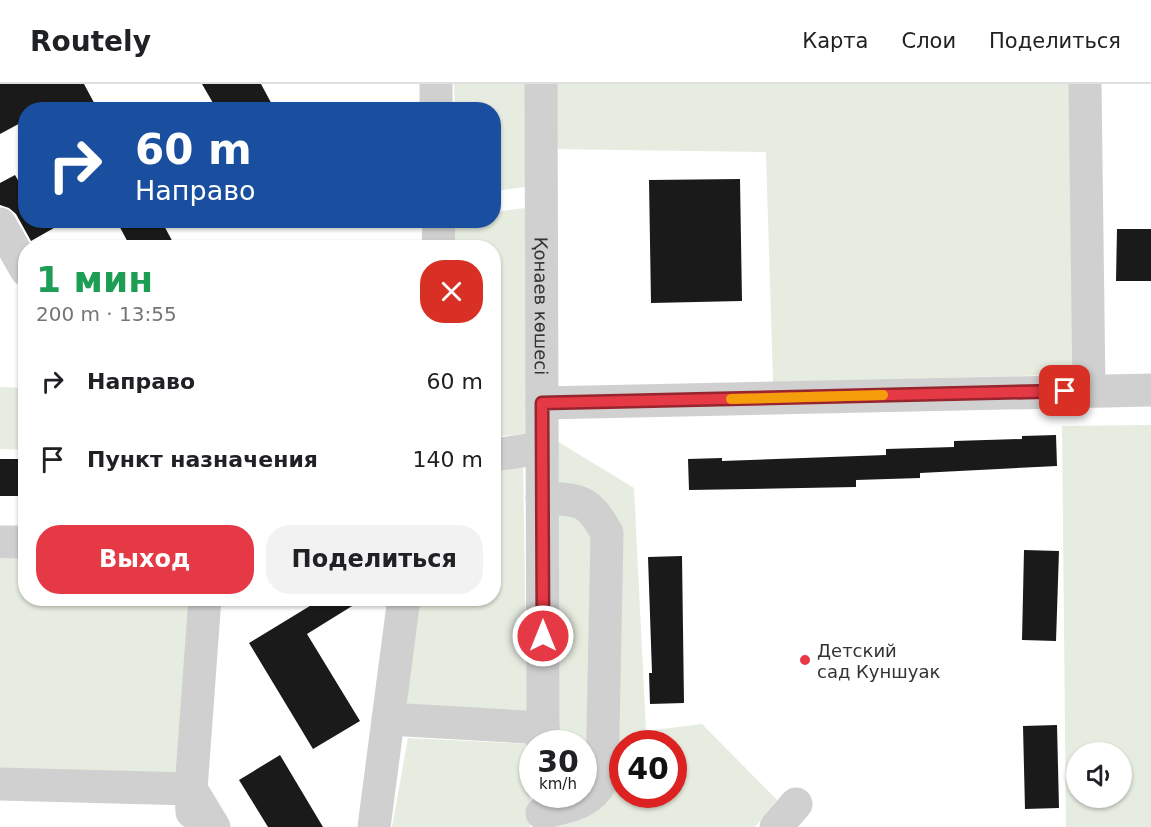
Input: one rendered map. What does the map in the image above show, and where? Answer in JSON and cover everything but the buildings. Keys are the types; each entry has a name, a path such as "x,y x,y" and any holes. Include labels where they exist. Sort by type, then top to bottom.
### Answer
{"street":[{"path":"436,84 436,102"},
{"name":"Қонаев көшесі","path":"541,84 543,730"},
{"path":"1085,84 1089,391"},
{"path":"0,224 18,256"},
{"path":"542,403 1151,390"},
{"path":"501,454 542,448"},
{"path":"542,498 578,500 596,514 607,533 602,781 595,795 579,803 542,812"},
{"path":"0,542 18,542"},
{"path":"193,827 190,789 204,606"},
{"path":"374,827 403,606"},
{"path":"388,720 519,734"},
{"path":"0,784 190,789"},
{"path":"190,789 214,827"}],"shaded area":[{"path":"454,84 526,84 526,187 501,190 501,102 455,102"},
{"path":"554,84 1089,84 1093,374 773,382 766,152 552,149"},
{"path":"525,208 532,433 501,436 501,240 424,240 426,228 501,228 501,211"},
{"path":"0,387 18,388 18,450 0,449"},
{"path":"1151,425 1151,827 1066,827 1062,426"},
{"path":"552,438 634,488 646,730 609,730 609,808 687,808 687,730 654,730 702,724 777,800 755,827 553,827 571,808 597,808 597,730 553,730"},
{"path":"523,460 527,715 399,709 413,606 501,606 501,465"},
{"path":"18,558 18,606 209,606 202,778 0,777 0,559"},
{"path":"408,738 519,743 519,808 530,808 530,827 392,827"}],"slow traffic":[{"path":"731,399 883,395"}],"place":[{"name":"Детский сад Куншуак","path":"805,660"}],"route":[{"path":"543,636 542,403 1065,391"}]}
